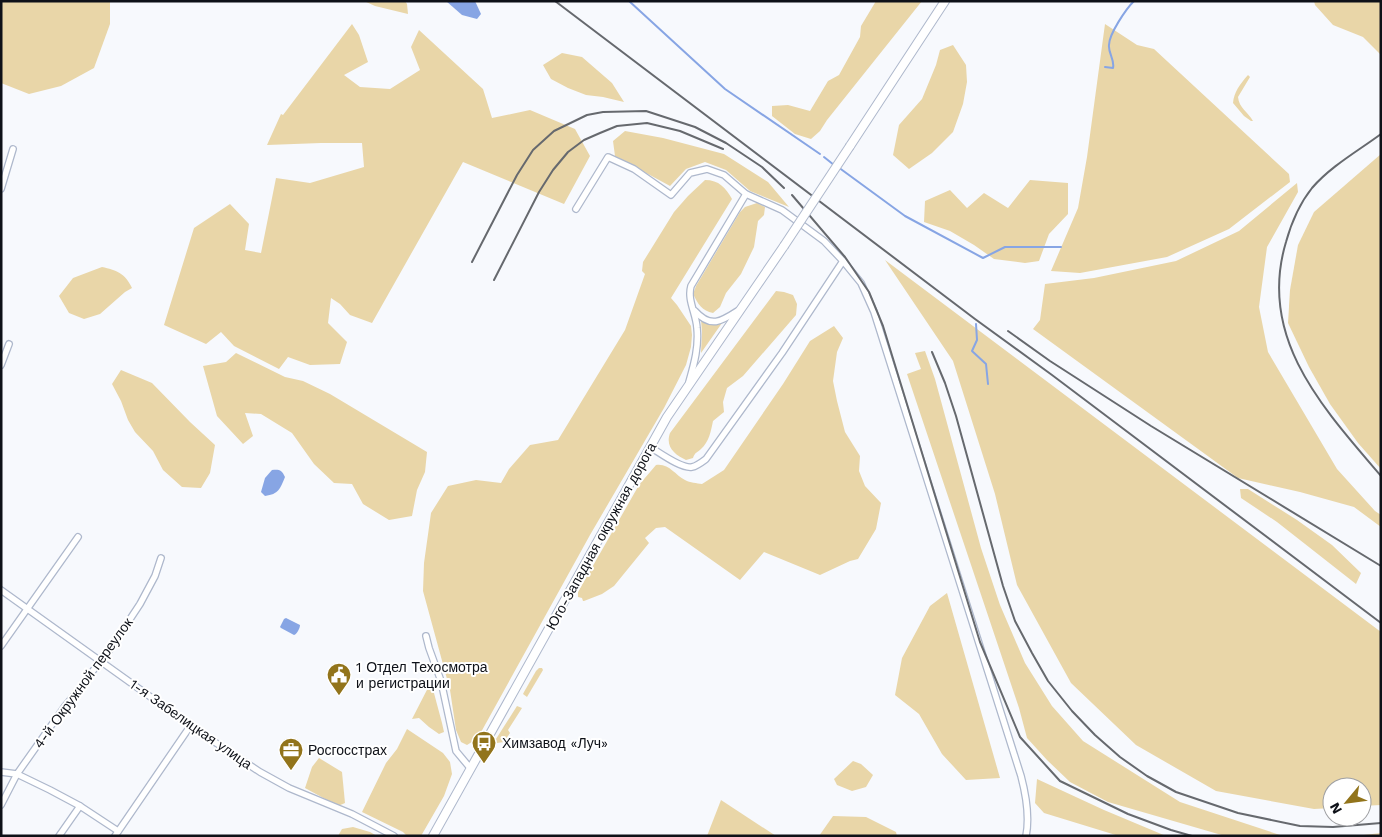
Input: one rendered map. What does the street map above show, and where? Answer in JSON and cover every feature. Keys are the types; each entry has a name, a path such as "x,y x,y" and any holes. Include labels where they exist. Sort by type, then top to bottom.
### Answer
{"highway":[{"name":"Юго-Западная окружная дорога","path":"433,836 667,417 784,246 945,1"}],"street":[{"path":"1,189 13,149"},
{"path":"576,209 608,157 634,168 671,195 690,173 707,169 724,175 746,194 782,210 824,241 861,283 871,305 950,548 1021,776 1026,795 1028,815 1026,836"},
{"path":"689,385 698,346 698,329 689,294 693,280 746,194"},
{"path":"650,447 686,467 692,467 706,459 782,353 843,261"},
{"path":"694,310 703,319 716,322 724,320 742,307"},
{"path":"1,365 9,344"},
{"path":"1,646 78,537"},
{"name":"4-й Окружной переулок","path":"1,805 17,774 65,706 105,657 140,604 156,576 161,558"},
{"name":"1-я Забелицкая улица","path":"1,590 260,772 282,784 352,814 394,836"},
{"path":"426,636 441,681 456,751 471,768"},
{"path":"1,772 17,774 50,790 80,806 117,833 191,725"},
{"path":"59,836 80,806"}],"shaded area":[{"path":"1,1 110,1 110,24 94,68 61,86 29,94 1,83"},
{"path":"364,1 405,1 408,14 375,6"},
{"path":"876,1 922,1 820,131 811,139 795,134 772,116 772,106 788,105 810,111 828,81 839,75 860,37 861,26"},
{"path":"1314,1 1381,1 1381,55 1363,37 1333,25 1315,5"},
{"path":"352,24 359,35 368,62 344,75 360,87 390,89 420,70 411,47 419,30 483,89 492,118 530,110 575,129 590,156 564,204 463,162 372,323 350,315 340,304 331,298 328,323 347,342 340,364 310,365 288,357 279,369 234,346 221,332 206,344 164,325 194,228 230,204 249,224 245,250 261,253 276,178 310,183 364,167 362,143 267,145 281,114 283,115"},
{"path":"1105,24 1137,45 1154,49 1289,174 1290,182 1229,229 1167,257 1080,273 1051,271 1078,208 1087,157"},
{"path":"953,45 966,65 967,82 963,104 953,132 932,153 909,169 893,155 899,125 922,99 940,50"},
{"path":"562,53 582,57 612,83 624,102 586,95 551,79 543,65"},
{"path":"1248,75 1250,77 1238,97 1242,107 1253,121 1244,116 1233,103 1238,88"},
{"path":"625,131 663,138 724,154 768,182 789,207 750,191 726,170 705,162 686,169 670,186 615,156 613,141"},
{"path":"1381,154 1381,469 1358,443 1330,404 1309,367 1288,323 1290,290 1298,245 1314,212"},
{"path":"705,180 714,181 722,185 732,199 671,298 691,326 691,347 686,365 664,408 590,535 480,734 467,745 461,742 456,730 450,690 423,591 424,563 431,513 448,486 476,480 501,483 509,469 530,445 558,440 625,330 645,274 642,271 643,262 674,212"},
{"path":"1030,180 1068,183 1068,214 1049,234 1039,261 1025,263 994,259 950,231 924,222 925,201 950,190 967,208 984,193 1008,208"},
{"path":"1297,183 1298,192 1267,247 1259,307 1268,352 1337,469 1375,511 1381,515 1381,527 1354,507 1238,478 1033,329 1040,320 1045,284 1094,278 1176,261 1239,231"},
{"path":"757,203 765,207 764,215 758,221 754,247 741,274 726,293 720,307 713,313 706,311 693,294 696,286 740,212 745,207"},
{"path":"885,260 1381,632 1381,805 1372,805 1372,777 1322,777 1322,809 1314,809 1216,791 1136,745 1071,683 1017,585 995,494 953,361"},
{"path":"102,267 120,273 132,288 100,314 84,319 69,313 59,296 73,278"},
{"path":"776,291 793,295 797,304 796,315 743,376 727,388 723,402 724,412 713,421 704,446 693,458 686,460 682,458 670,446 670,433"},
{"path":"701,320 710,324 722,323 701,353 702,332"},
{"path":"834,326 843,338 837,352 833,381 845,432 860,456 859,471 865,486 881,503 876,529 858,559 820,575 764,552 740,580 665,527 656,528 645,538 649,543 614,586 602,594 584,601 578,597 578,592 639,485 656,465 665,466 687,481 702,484 724,470 810,341"},
{"path":"925,351 935,379 981,548 1000,605 1025,663 1052,706 1083,741 1180,802 1280,835 1355,836 1225,836 1108,802 1070,782 1027,738 1019,708 907,374 921,369 915,353"},
{"path":"236,353 285,377 303,381 330,394 427,452 425,472 417,490 412,516 389,520 363,504 352,484 334,483 314,464 292,433 261,414 245,413 253,436 243,444 217,416 203,366 226,362"},
{"path":"121,370 152,383 215,445 210,473 201,488 182,487 163,470 153,451 135,432 112,384"},
{"path":"1240,489 1248,489 1332,545 1361,573 1356,584 1277,522 1241,498"},
{"path":"947,593 1000,778 966,780 942,754 919,714 895,695 902,658 930,606"},
{"path":"539,668 543,670 527,697 523,694"},
{"path":"431,682 444,732 439,734 419,718 412,719"},
{"path":"517,706 522,708 508,730 510,733 504,742 497,743 496,739"},
{"path":"407,729 443,753 450,762 452,774 444,796 421,836 407,836 403,832 362,812 386,763 397,749"},
{"path":"319,758 342,772 345,803 338,806 305,788 312,767"},
{"path":"853,761 861,764 873,775 866,787 852,791 837,785 834,779"},
{"path":"1037,779 1166,836 1119,836 1044,813 1035,803"},
{"path":"721,800 776,836 707,836"},
{"path":"833,816 866,817 896,832 897,836 819,836"},
{"path":"353,827 377,836 338,836 342,829"},
{"path":"1381,833 1381,836 1355,836"}],"water":[{"path":"446,1 475,1 481,14 477,19 462,15"},
{"path":"272,470 280,470 285,477 278,490 273,494 265,496 261,492 265,478"},
{"path":"286,618 300,625 294,635 280,627"}],"waterway":[{"path":"629,1 725,89 820,154"},
{"path":"1105,67 1113,68 1109,48 1110,40 1118,22 1134,1"},
{"path":"824,157 834,165"},
{"path":"838,167 905,216 983,258 1005,247 1061,247"},
{"path":"976,324 977,340 972,351 986,364 988,384"}],"railway":[{"path":"555,1 1381,623"},
{"path":"472,262 517,175 533,150 554,131 587,115 603,112 646,111 695,127 726,143 762,167 784,188"},
{"path":"494,280 539,192 553,170 568,152 584,140 617,126 647,123 680,131 723,149"},
{"path":"1381,134 1345,159 1312,188 1296,214 1288,235 1279,277 1280,310 1288,340 1301,370 1338,424 1381,476"},
{"path":"792,195 845,257 869,292 883,326 980,642 1020,737 1060,781 1128,814 1192,836"},
{"path":"1008,331 1050,361 1151,426 1381,566"},
{"path":"932,352 956,416 1003,586 1015,621 1048,681 1072,711 1120,757 1147,776 1176,792 1238,813 1300,826 1333,827 1381,823"}],"place":[{"name":"1 Отдел Техосмотра и регистрации","path":"339,696"},
{"name":"Химзавод «Луч»","path":"484,764"},
{"name":"Росгосстрах","path":"291,771"}]}
